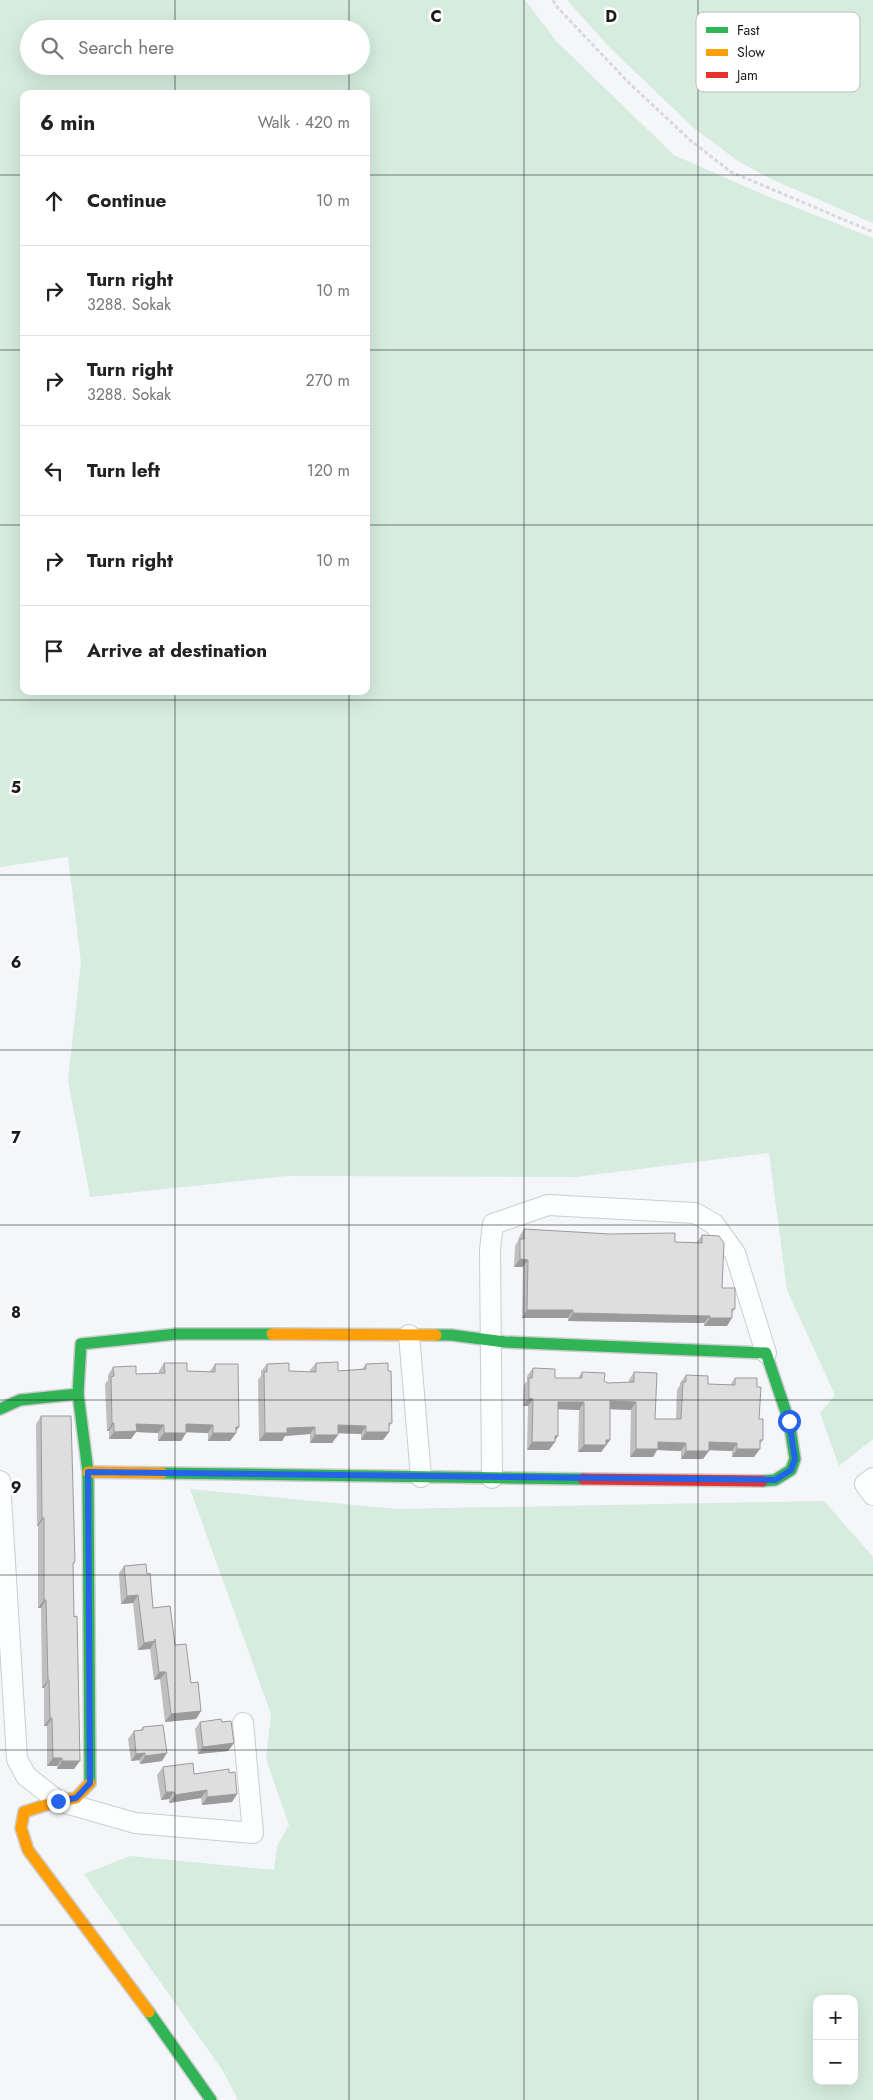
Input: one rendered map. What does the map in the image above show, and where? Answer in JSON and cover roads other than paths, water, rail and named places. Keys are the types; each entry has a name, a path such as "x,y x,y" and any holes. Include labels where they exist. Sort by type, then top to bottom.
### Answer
{"street":[{"path":"88,1472 492,1478 775,1480 791,1470 795,1459 789,1421 735,1253 714,1224 695,1212 548,1206 493,1224 490,1250 492,1478"},
{"path":"211,2100 143,2004 28,1850 21,1828 24,1812 58,1801 76,1798 90,1783 88,1472 78,1394 81,1344 177,1334 409,1334 451,1335 492,1340 766,1353"},
{"path":"409,1334 421,1477"},
{"path":"0,1409 20,1400 78,1394"},
{"path":"0,1482 8,1754 26,1776 58,1801 135,1823 253,1833 243,1723"}]}
